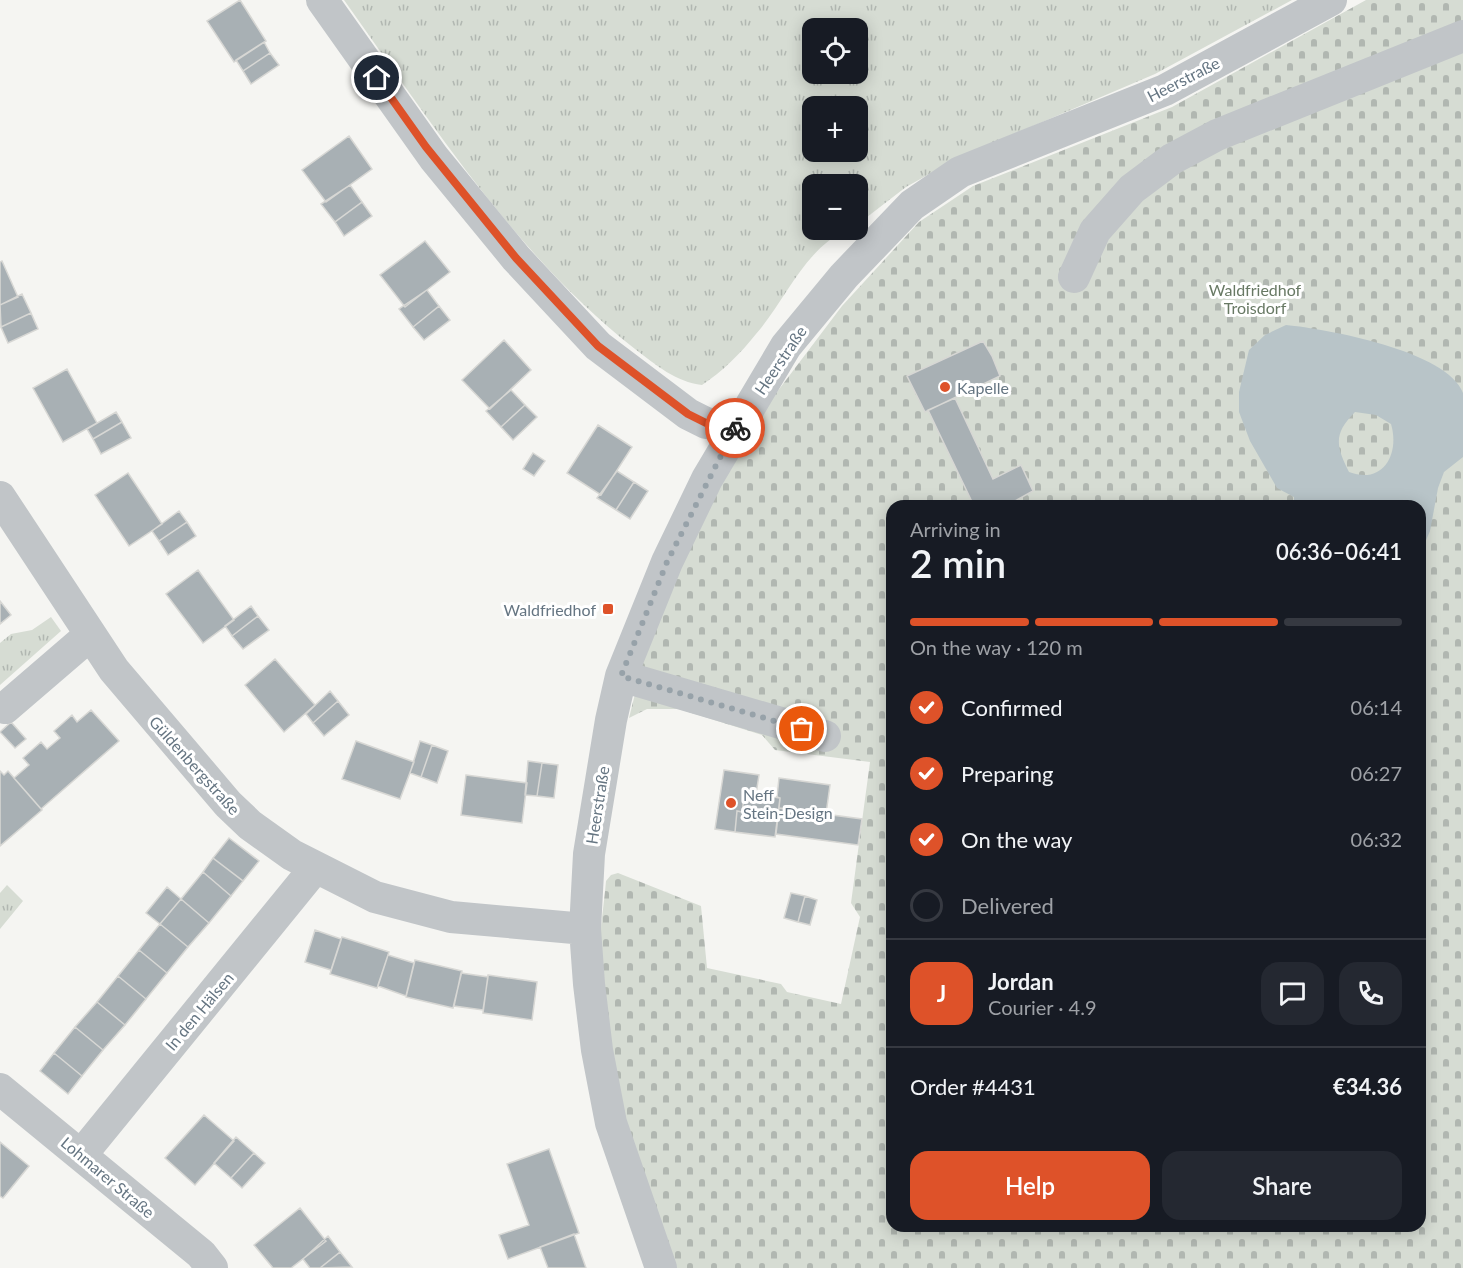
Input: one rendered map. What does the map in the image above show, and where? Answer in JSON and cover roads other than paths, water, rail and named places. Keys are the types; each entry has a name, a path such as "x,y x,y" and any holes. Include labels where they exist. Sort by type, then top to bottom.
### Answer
{"street":[{"path":"322,0 434,158 516,258 598,346 688,414 706,423 736,427"},
{"name":"Heerstraße","path":"661,1268 610,1124 590,995 585,928 589,854 609,730 621,676 667,562 736,427 786,346 847,272 912,206 960,172 1166,90 1331,0"},
{"path":"1074,277 1095,231 1132,189 1172,159 1217,135 1463,36"},
{"name":"Güldenbergstraße","path":"0,497 90,635 138,701 228,804 250,825 315,868 375,897 451,917 585,928"},
{"path":"5,708 90,635"},
{"path":"621,676 825,736"},
{"name":"In den Hälsen","path":"82,1154 315,868"},
{"name":"Lohmarer Straße","path":"0,1089 201,1254 212,1268"}],"place":[{"name":"Kapelle","path":"945,387"},
{"name":"Waldfriedhof","path":"608,609"},
{"name":"Neff Stein-Design","path":"731,803"}],"park label":[{"name":"Waldfriedhof Troisdorf","path":"1255,298"}]}
